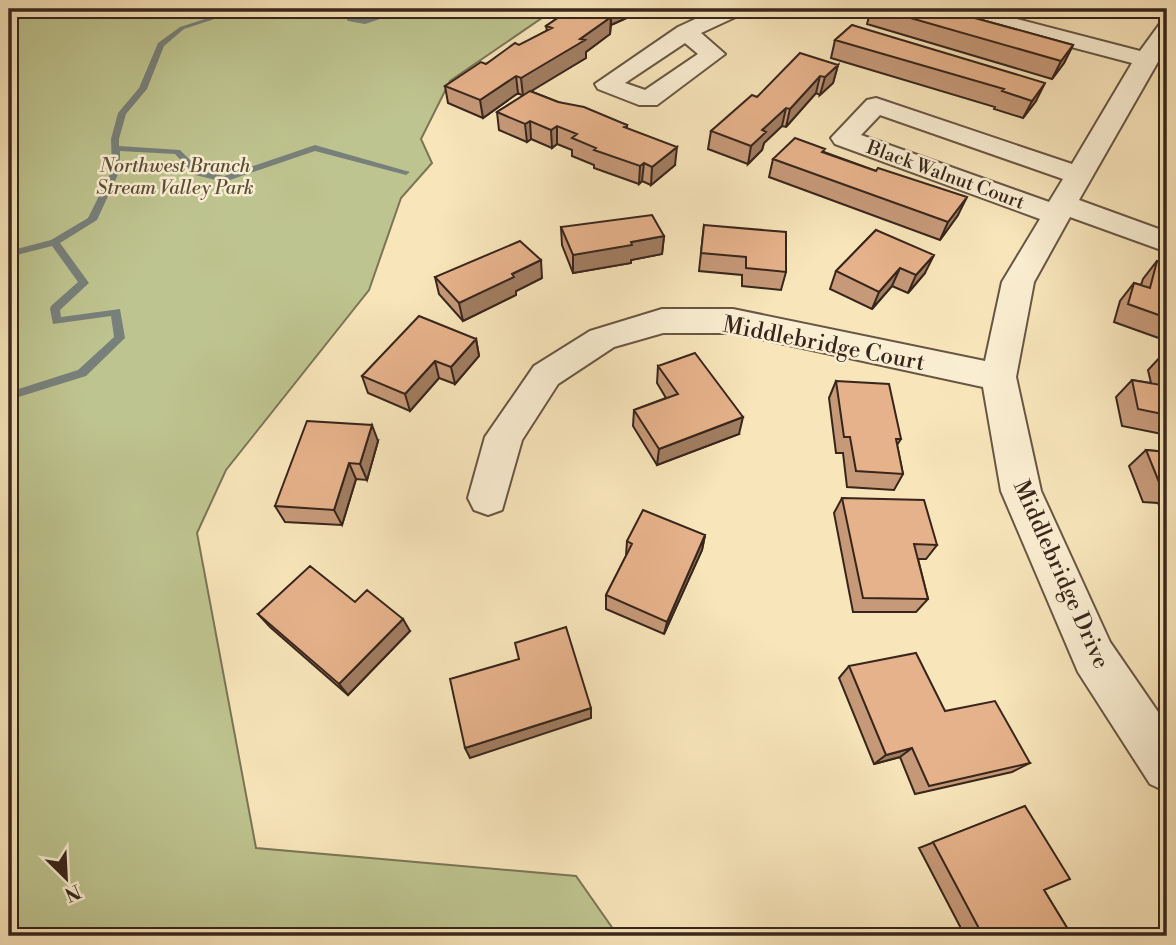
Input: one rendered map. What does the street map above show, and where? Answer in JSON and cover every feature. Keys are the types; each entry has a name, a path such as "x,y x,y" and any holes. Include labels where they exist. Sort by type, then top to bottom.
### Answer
{"street":[{"path":"686,32 734,9"},
{"path":"954,9 1152,39"},
{"name":"Middlebridge Drive","path":"1152,39 1018,282 999,377 1021,491 1094,657 1167,767"},
{"name":"Black Walnut Court","path":"876,105 1066,198 844,138 876,105"},
{"path":"1066,198 1167,242"},
{"name":"Middlebridge Court","path":"488,498 504,437 546,376 602,339 662,321 733,321 999,377"}],"green space":[{"name":"Northwest Branch Stream Valley Park","path":"9,9 555,9 450,81 421,139 432,163 401,198 369,290 226,470 197,533 256,848 576,876 618,936 9,936"}],"building":[{"path":"571,9 588,9 611,17 580,39 585,40 521,78 516,76 480,100 445,86 481,62 486,64 515,43 519,45 552,28 546,26"},
{"path":"879,9 942,9 1073,45 1061,61"},
{"path":"852,25 1045,83 1032,101 1002,91 1004,89 835,40"},
{"path":"800,53 838,65 825,77 820,76 790,109 786,108 762,130 766,132 751,146 711,131 752,95 757,97"},
{"path":"530,91 558,102 584,107 627,125 624,127 677,147 652,167 644,163 640,166 594,150 596,148 572,138 577,134 557,126 551,130 530,121 525,124 497,112"},
{"path":"795,138 825,149 822,152 876,171 878,168 967,197 948,222 773,159"},
{"path":"652,215 664,236 631,242 632,245 573,255 561,227"},
{"path":"704,225 786,232 786,272 746,268 746,257 701,253"},
{"path":"876,230 934,255 916,275 900,268 879,292 836,271"},
{"path":"520,241 541,260 512,274 514,277 459,303 435,277"},
{"path":"1157,261 1167,264 1167,318 1128,304 1134,283 1150,288"},
{"path":"419,316 476,339 451,367 435,361 405,394 362,376"},
{"path":"695,353 743,417 659,449 634,410 678,394 658,366"},
{"path":"1132,380 1167,386 1167,415 1138,409"},
{"path":"836,381 889,384 901,439 896,439 903,474 856,471 850,437 844,437"},
{"path":"307,421 372,425 360,464 349,463 334,510 275,506"},
{"path":"1146,450 1167,452 1167,487 1161,487"},
{"path":"842,498 924,500 937,545 914,544 928,599 863,598"},
{"path":"643,510 705,535 667,622 606,595 632,544 627,541"},
{"path":"310,566 355,602 367,590 403,619 339,684 258,614"},
{"path":"566,627 591,708 465,748 450,679 519,659 515,643"},
{"path":"916,653 945,711 995,701 1030,763 929,786 912,748 886,755 849,666"},
{"path":"1025,806 1070,879 1044,890 1072,936 983,936 933,842"}],"waterway":[{"path":"115,148 122,113 143,89 161,45 182,28 242,9"},
{"path":"344,9 350,20 365,22 407,9"},
{"path":"54,242 92,220 116,170 115,148"},
{"path":"115,148 177,152 198,173 224,179 315,148 406,172"},
{"path":"9,254 54,242"},
{"path":"9,396 82,373 120,338 116,312 57,321 55,309 84,283 54,242"}]}
